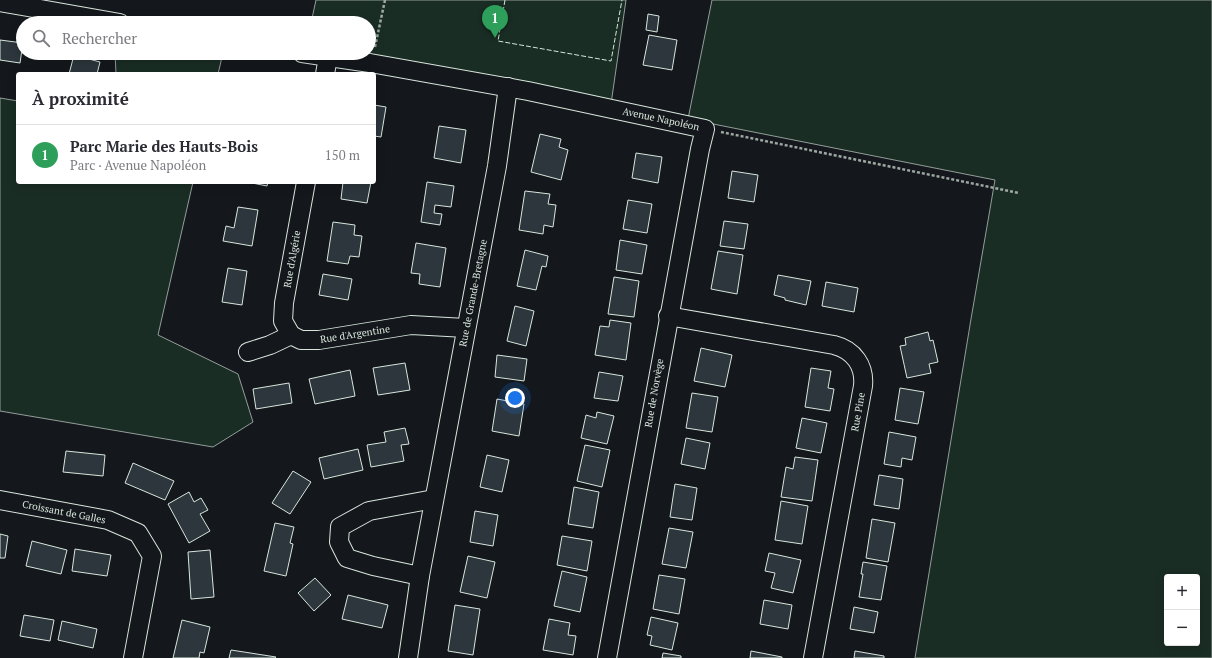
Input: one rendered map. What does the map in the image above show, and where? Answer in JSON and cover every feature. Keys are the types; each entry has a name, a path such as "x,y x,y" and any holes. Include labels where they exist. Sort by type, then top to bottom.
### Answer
{"street":[{"path":"0,2 80,16"},
{"name":"Avenue Napoléon","path":"315,60 326,66 370,63 508,87 705,129"},
{"name":"Rue de Grande-Bretagne","path":"408,658 420,576 497,166 508,87"},
{"name":"Rue de Norvège","path":"607,658 668,316 705,129"},
{"name":"Rue d'Algérie","path":"292,335 283,320 284,304 306,184"},
{"name":"Rue Pine","path":"668,316 834,345 845,348 860,364 863,375 863,386 813,658"},
{"name":"Rue d'Argentine","path":"292,335 301,340 319,340 411,325 466,328"},
{"path":"248,352 292,335"},
{"path":"420,576 373,566 347,558 339,542 340,527 369,511 434,499"},
{"name":"Croissant de Galles","path":"0,500 108,520 138,533 152,556 134,658"}],"path":[{"path":"376,38 385,0"},
{"name":"Avenue Napoléon","path":"705,129 1019,193"}],"green space":[{"path":"316,0 626,0 611,104 356,60 376,60 376,16 313,16"},
{"path":"712,0 1212,0 1212,658 915,658 995,180 688,119"},
{"path":"115,60 221,60 218,72 116,72"},
{"path":"0,98 16,101 16,184 193,184 158,335 238,374 253,422 213,447 0,411"}],"building":[{"path":"648,14 659,16 657,32 646,30"},
{"path":"649,35 677,40 672,70 643,65"},
{"path":"0,40 16,42 16,60 20,60 20,63 0,60"},
{"path":"73,60 93,60 100,62 98,72 70,72"},
{"path":"376,105 386,107 381,137 376,136"},
{"path":"439,126 466,130 461,163 434,158"},
{"path":"540,134 561,139 559,147 568,150 561,180 531,172"},
{"path":"636,153 662,157 658,183 632,178"},
{"path":"732,171 758,175 754,202 728,198"},
{"path":"427,182 454,186 451,207 435,205 434,213 442,214 440,225 421,222"},
{"path":"257,184 268,184 267,186"},
{"path":"343,184 371,184 367,203 341,199"},
{"path":"525,191 550,194 548,204 556,205 553,227 544,225 543,234 519,230"},
{"path":"628,200 652,204 647,233 623,229"},
{"path":"238,207 258,210 252,246 223,241 226,226 234,228"},
{"path":"724,221 748,224 744,249 720,246"},
{"path":"333,222 355,225 354,235 362,236 359,257 350,256 348,264 327,261"},
{"path":"620,240 647,245 642,274 616,270"},
{"path":"416,243 446,248 440,287 419,284 420,274 411,273"},
{"path":"525,250 548,256 546,267 542,266 536,290 517,286"},
{"path":"718,251 743,255 737,294 711,289"},
{"path":"228,268 247,271 242,305 222,302"},
{"path":"323,274 352,279 348,300 319,295"},
{"path":"778,275 811,281 806,305 785,300 785,298 774,295"},
{"path":"614,277 639,281 634,317 608,314"},
{"path":"826,282 858,288 854,312 822,306"},
{"path":"515,306 534,311 526,346 507,341"},
{"path":"610,320 631,323 626,360 595,355 600,326 609,327"},
{"path":"928,332 930,341 933,340 938,362 929,364 931,373 907,378 900,346 906,345 905,338"},
{"path":"701,348 732,355 725,387 694,381"},
{"path":"497,355 527,359 524,381 495,377"},
{"path":"405,363 410,390 378,395 373,368"},
{"path":"811,368 831,371 828,388 834,389 830,411 805,407"},
{"path":"350,370 355,396 315,404 309,379"},
{"path":"599,372 623,376 618,401 594,398"},
{"path":"289,383 292,403 256,409 253,389"},
{"path":"900,388 924,392 918,424 895,420"},
{"path":"692,393 718,397 712,432 686,428"},
{"path":"497,399 524,404 519,436 492,431"},
{"path":"597,412 614,416 607,444 581,438 586,415 596,418"},
{"path":"802,418 827,423 821,453 796,448"},
{"path":"405,428 409,444 401,445 404,461 371,467 367,445 386,442 384,432"},
{"path":"889,432 916,437 912,460 902,458 901,467 884,464"},
{"path":"686,438 710,443 705,469 681,464"},
{"path":"585,445 610,450 602,487 577,481"},
{"path":"358,449 363,470 324,479 319,458"},
{"path":"66,451 105,455 103,476 63,472"},
{"path":"487,455 509,460 502,492 480,487"},
{"path":"795,457 818,460 812,501 781,497 786,467 793,469"},
{"path":"133,463 174,481 165,500 125,483"},
{"path":"293,471 311,482 290,514 272,503"},
{"path":"879,475 903,479 899,509 874,505"},
{"path":"675,484 697,488 692,520 670,517"},
{"path":"574,487 599,492 593,528 568,524"},
{"path":"189,492 194,502 201,498 208,510 200,514 210,531 189,543 168,504"},
{"path":"781,501 808,506 802,544 775,540"},
{"path":"475,511 498,515 493,546 470,542"},
{"path":"872,519 895,523 888,562 866,558"},
{"path":"275,523 294,527 290,543 293,544 286,576 264,571"},
{"path":"669,528 693,532 686,568 662,564"},
{"path":"0,534 8,536 5,558 0,558"},
{"path":"562,536 592,541 587,571 557,565"},
{"path":"32,541 67,550 61,574 26,566"},
{"path":"75,549 111,555 107,576 72,571"},
{"path":"210,550 214,597 191,599 188,552"},
{"path":"769,553 801,560 793,593 771,588 775,573 765,571"},
{"path":"468,556 495,562 487,598 460,592"},
{"path":"863,562 887,566 881,600 859,597 863,574 861,574"},
{"path":"562,571 587,577 580,612 554,606"},
{"path":"659,575 685,579 679,614 653,609"},
{"path":"315,578 331,595 314,611 298,593"},
{"path":"348,595 388,605 382,628 342,619"},
{"path":"764,600 792,605 788,629 760,624"},
{"path":"455,605 480,609 473,655 448,651"},
{"path":"854,607 878,612 874,633 850,629"},
{"path":"24,615 54,620 50,641 20,636"},
{"path":"651,617 678,623 672,650 650,645 652,636 647,635"},
{"path":"549,619 570,623 568,635 576,636 573,655 543,650"},
{"path":"182,620 210,627 204,653 200,652 199,658 173,658"},
{"path":"62,621 97,629 93,648 58,640"},
{"path":"231,650 276,657 229,658"},
{"path":"751,651 782,657 782,658 750,658"},
{"path":"855,651 884,656 884,658 854,658"},
{"path":"663,653 681,656 681,658 662,658"}],"fence":[{"path":"505,0 498,41 611,61 622,0"}],"place":[{"name":"Parc Marie des Hauts-Bois","path":"495,38"}]}
